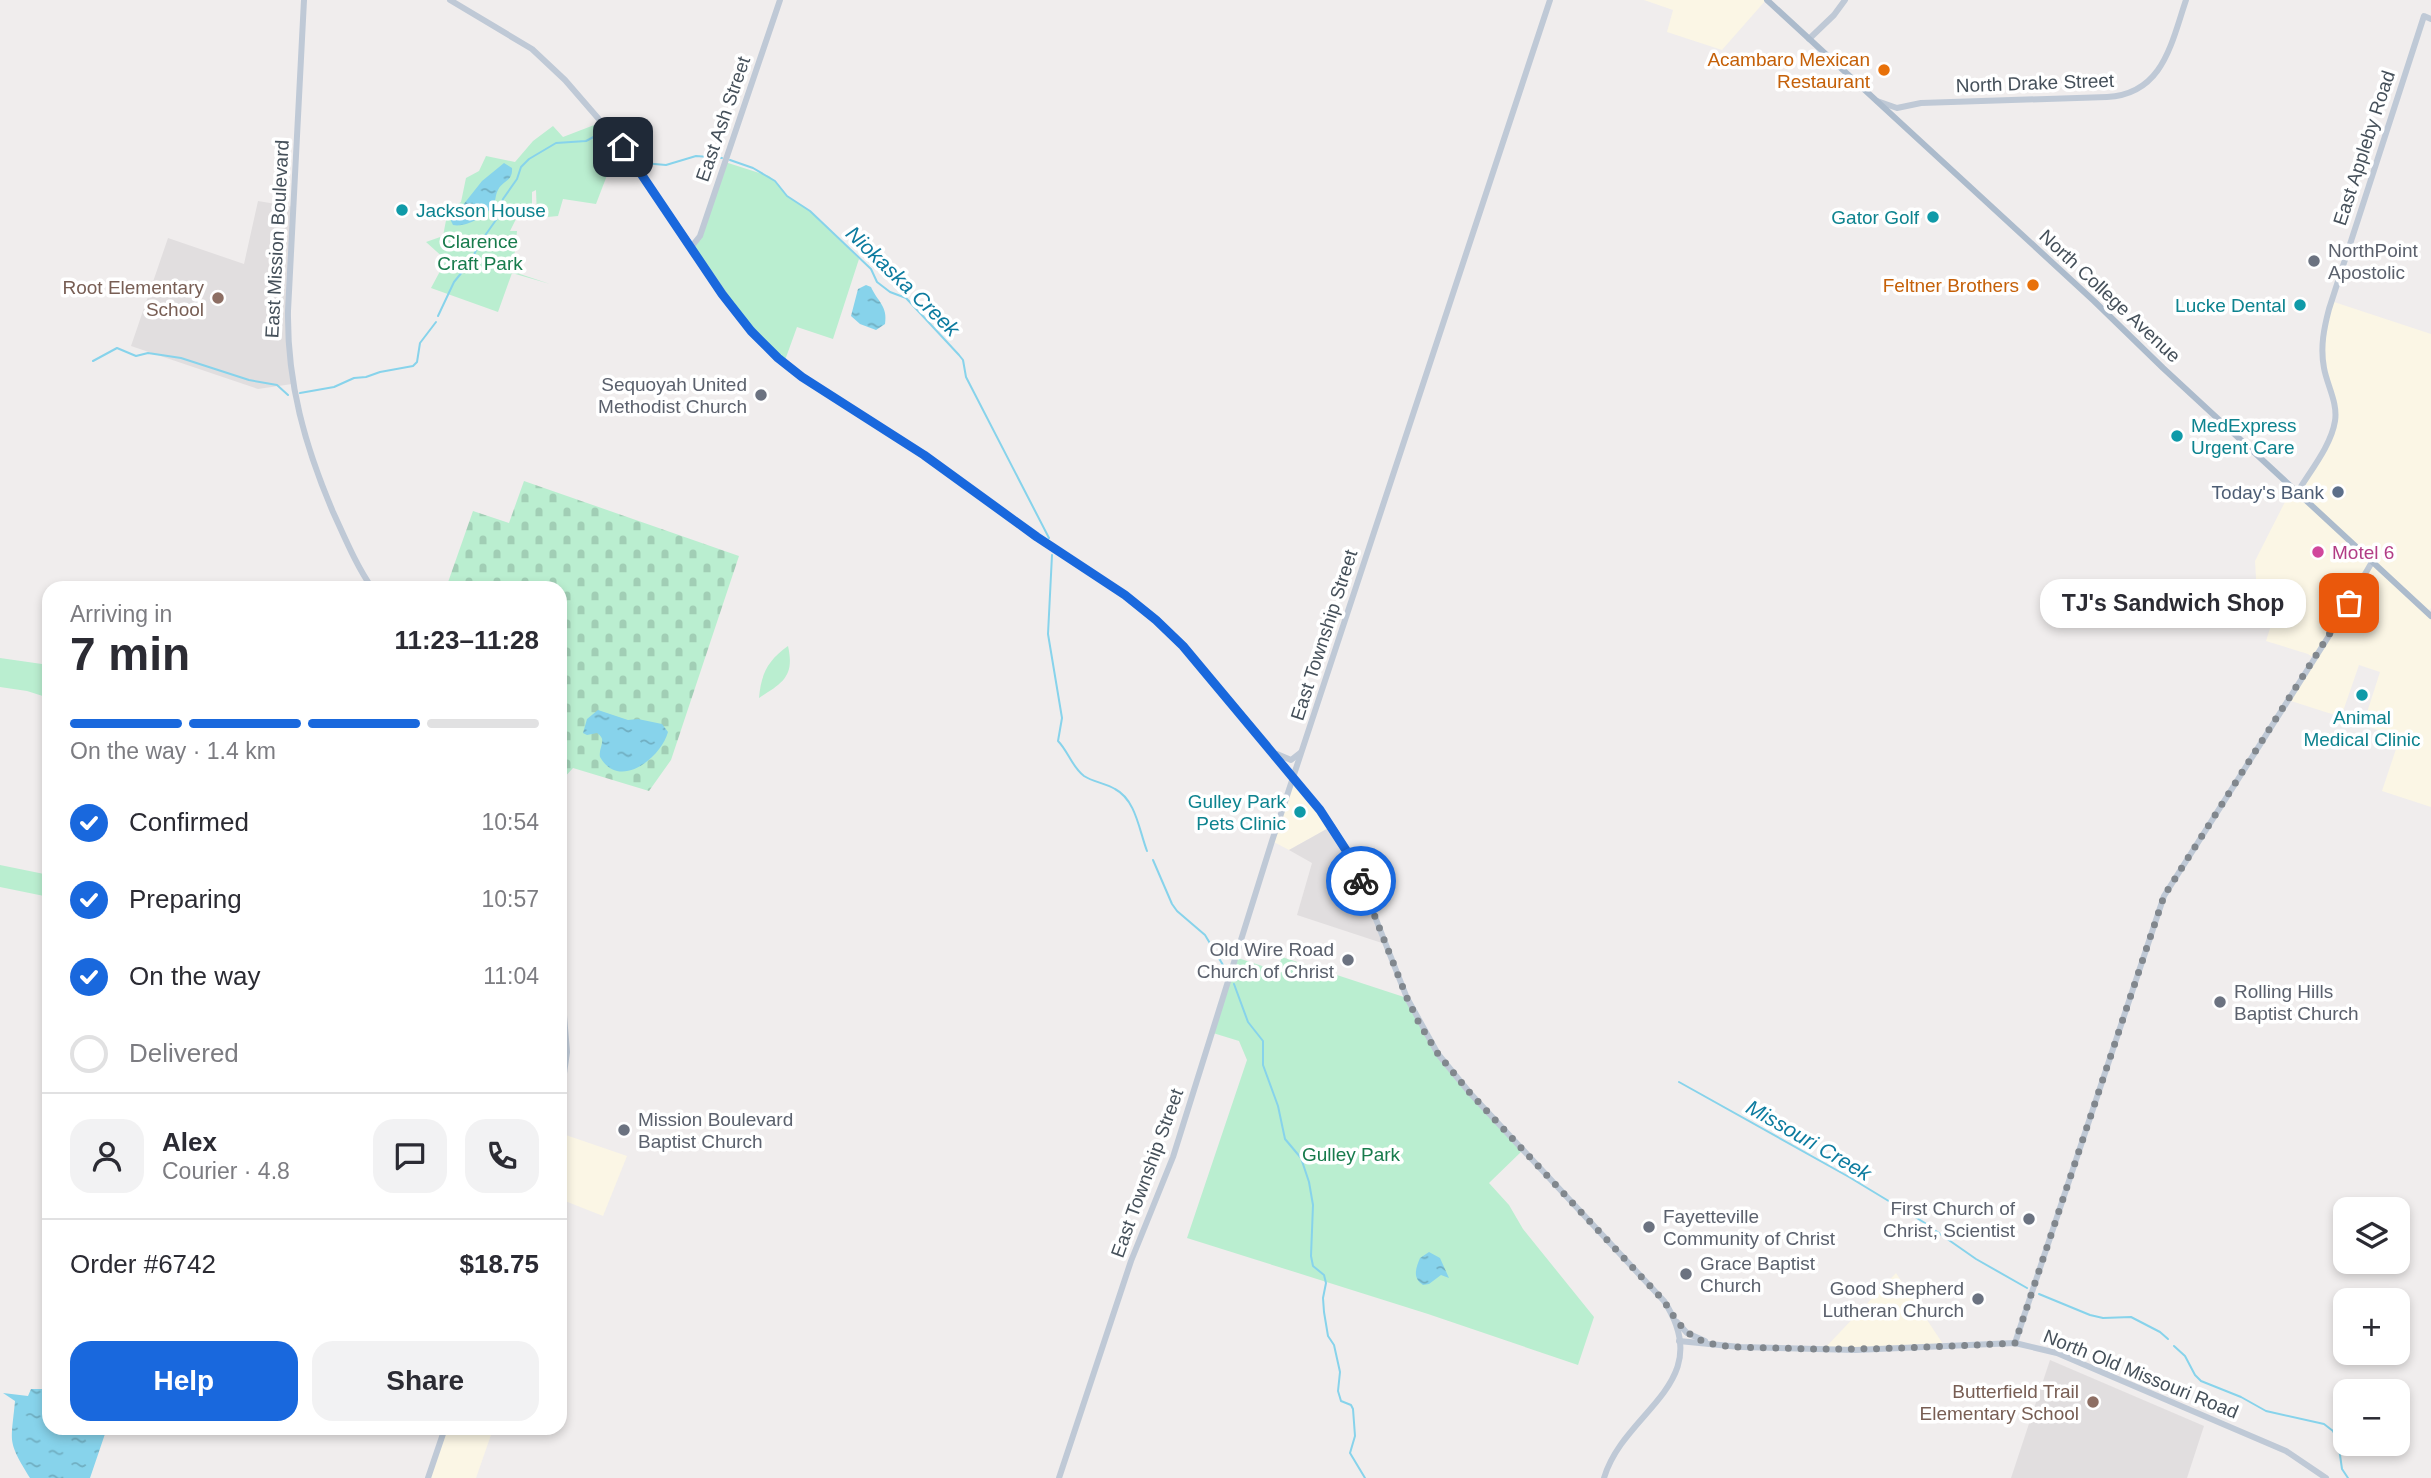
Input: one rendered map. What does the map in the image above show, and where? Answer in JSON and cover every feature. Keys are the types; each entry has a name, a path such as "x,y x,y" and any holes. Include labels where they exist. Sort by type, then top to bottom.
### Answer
{"main road":[{"name":"North College Avenue","path":"1767,0 2431,617"}],"street":[{"name":"East Mission Boulevard","path":"304,0 288,298 289,358 293,393 315,468 368,581"},
{"path":"450,0 532,48 556,70 623,147 740,317 778,358 802,377 924,455 1027,530 1135,603 1183,646 1332,825 1353,861 1419,1023 1438,1054 1478,1102 1664,1301 1673,1318 1679,1341 1679,1363 1674,1379 1614,1453 1604,1478"},
{"name":"East Ash Street","path":"692,246 700,236 780,0"},
{"name":"East Township Street","path":"1059,1478 1131,1261 1172,1157 1550,0"},
{"path":"1810,39 1845,0"},
{"name":"North Drake Street","path":"1874,100 1897,108 1921,103 2121,96 2146,85 2155,75 2165,59 2186,0"},
{"name":"East Appleby Road","path":"2297,493 2328,442 2335,422 2322,343 2329,307 2424,16 2431,19"},
{"path":"1897,121 1912,105"},
{"path":"2015,1343 2164,896 2332,631 2372,562"},
{"path":"1272,751 1291,760 1297,758 1304,749"},
{"path":"1673,1318 1687,1333 1710,1344"},
{"name":"North Old Missouri Road","path":"1679,1341 1855,1350 2015,1343 2057,1353 2286,1451 2326,1478"},
{"path":"428,1478 443,1435"}],"shaded area":[{"path":"1644,0 1766,0 1722,50 1667,32 1673,10"},
{"name":"Root Elementary School","path":"258,201 294,207 289,270 292,384 258,389 131,346 168,238 244,264"},
{"path":"2331,301 2431,334 2431,608 2427,612 2431,616 2431,807 2382,791 2400,737 2363,725 2380,672 2359,665 2341,717 2288,700 2315,659 2308,654 2266,641 2278,603 2257,595 2255,561 2292,488 2297,492 2328,442 2335,422 2322,343"},
{"path":"1294,777 1332,826 1289,850 1272,841"},
{"path":"1332,826 1353,861 1385,944 1297,915 1312,863 1289,850"},
{"path":"567,1135 627,1156 603,1216 567,1202"},
{"path":"1896,1273 1945,1347 1823,1350"},
{"name":"Butterfield Trail Elementary School","path":"2050,1360 2204,1426 2187,1478 2011,1478"},
{"path":"443,1435 491,1435 476,1478 428,1478"}],"green space":[{"name":"Clarence Craft Park","path":"602,122 623,147 614,157 596,204 563,199 558,216 537,218 536,190 532,192 532,218 516,219 510,231 517,231 513,268 517,273 550,284 512,273 498,312 431,288 446,260 426,242 443,236 448,210 461,202 466,178 479,171 486,156 515,162 533,141 553,126 563,137"},
{"path":"725,162 769,176 787,196 810,211 859,259 833,339 797,327 784,363 751,331 692,246 700,236"},
{"path":"524,481 739,556 671,760 649,791 573,768 567,775 567,581 448,581 473,511 509,523"},
{"path":"788,646 790,665 785,678 759,698 767,668"},
{"path":"0,658 42,664 42,696 0,687"},
{"path":"0,865 42,874 42,896 0,887"},
{"name":"Gulley Park","path":"1235,957 1277,971 1282,957 1407,998 1438,1054 1523,1150 1489,1183 1509,1205 1523,1229 1594,1317 1578,1365 1428,1314 1187,1238 1247,1060 1239,1041 1213,1033"}],"water":[{"path":"504,163 512,168 512,173 498,190 493,206 475,220 463,225 453,225 453,212 463,205 482,181"},
{"path":"866,285 871,287 885,313 885,324 876,330 860,324 851,316 858,289"},
{"path":"598,710 628,720 638,719 662,724 668,732 657,752 648,760 628,771 618,771 608,767 600,757 602,738 597,733 583,733 587,719"},
{"path":"1429,1252 1440,1258 1449,1278 1441,1275 1423,1285 1417,1279 1416,1269 1420,1258"},
{"path":"31,1389 42,1389 42,1435 105,1435 90,1478 30,1478 12,1441 15,1401 3,1393 28,1396"}],"waterway":[{"name":"Niokaska Creek","path":"438,316 454,282 471,261 496,220 503,199 517,179 521,167 556,143 586,141 601,133"},
{"name":"Niokaska Creek","path":"619,135 643,163 666,165 696,156 722,158"},
{"name":"Niokaska Creek","path":"730,160 753,168 775,181 787,196 810,211 871,269 877,282 890,292 906,298 959,355 963,360 966,377 1049,538"},
{"name":"Niokaska Creek","path":"300,393 413,366 417,362 420,343 436,322"},
{"name":"Niokaska Creek","path":"93,361 117,348 136,356 148,353 181,358 249,380 277,385 288,395"},
{"name":"Niokaska Creek","path":"1052,555 1048,634 1062,718 1058,741 1084,776 1115,789 1128,800 1147,851"},
{"name":"Niokaska Creek","path":"1153,860 1172,904 1205,935 1226,970"},
{"name":"Niokaska Creek","path":"1234,984 1248,1022 1263,1041 1263,1065 1278,1106 1285,1139 1301,1158 1309,1182 1313,1205 1311,1256 1313,1266 1324,1275 1326,1283 1324,1312 1328,1336 1334,1345 1340,1372 1338,1391 1341,1401 1351,1405 1353,1409 1355,1436 1350,1453 1365,1478"},
{"name":"Missouri Creek","path":"1679,1082 1849,1177 1925,1223"},
{"name":"Missouri Creek","path":"1933,1229 1976,1259 2027,1288"},
{"name":"Missouri Creek","path":"2039,1294 2090,1315 2103,1318 2131,1317 2168,1339"},
{"name":"Missouri Creek","path":"2174,1346 2185,1356 2201,1381 2241,1397 2266,1411 2324,1424 2333,1431 2338,1441 2342,1469 2348,1478"}],"way so far":[{"path":"1361,881 1407,998 1438,1054 1470,1093 1664,1301 1673,1318 1687,1333 1710,1344 1823,1350 1891,1350 2015,1343 2164,896 2349,603"}],"place":[{"name":"Acambaro Mexican Restaurant","path":"1884,70"},
{"name":"Jackson House","path":"402,210"},
{"name":"Gator Golf","path":"1933,217"},
{"name":"NorthPoint Apostolic","path":"2314,261"},
{"name":"Feltner Brothers","path":"2033,285"},
{"name":"Root Elementary School","path":"218,298"},
{"name":"Lucke Dental","path":"2300,305"},
{"name":"Sequoyah United Methodist Church","path":"761,395"},
{"name":"MedExpress Urgent Care","path":"2177,436"},
{"name":"Today's Bank","path":"2338,492"},
{"name":"Motel 6","path":"2318,552"},
{"name":"TJ's Sandwich Shop","path":"2349,603"},
{"name":"Animal Medical Clinic","path":"2362,695"},
{"name":"Gulley Park Pets Clinic","path":"1300,812"},
{"name":"Old Wire Road Church of Christ","path":"1348,960"},
{"name":"Rolling Hills Baptist Church","path":"2220,1002"},
{"name":"Mission Boulevard Baptist Church","path":"624,1130"},
{"name":"First Church of Christ, Scientist","path":"2029,1219"},
{"name":"Fayetteville Community of Christ","path":"1649,1227"},
{"name":"Grace Baptist Church","path":"1686,1274"},
{"name":"Good Shepherd Lutheran Church","path":"1978,1299"},
{"name":"Butterfield Trail Elementary School","path":"2093,1402"}],"route":[{"path":"623,147 722,294 751,331 778,358 802,377 924,455 1037,537 1125,595 1183,646 1332,825 1361,881"}]}
